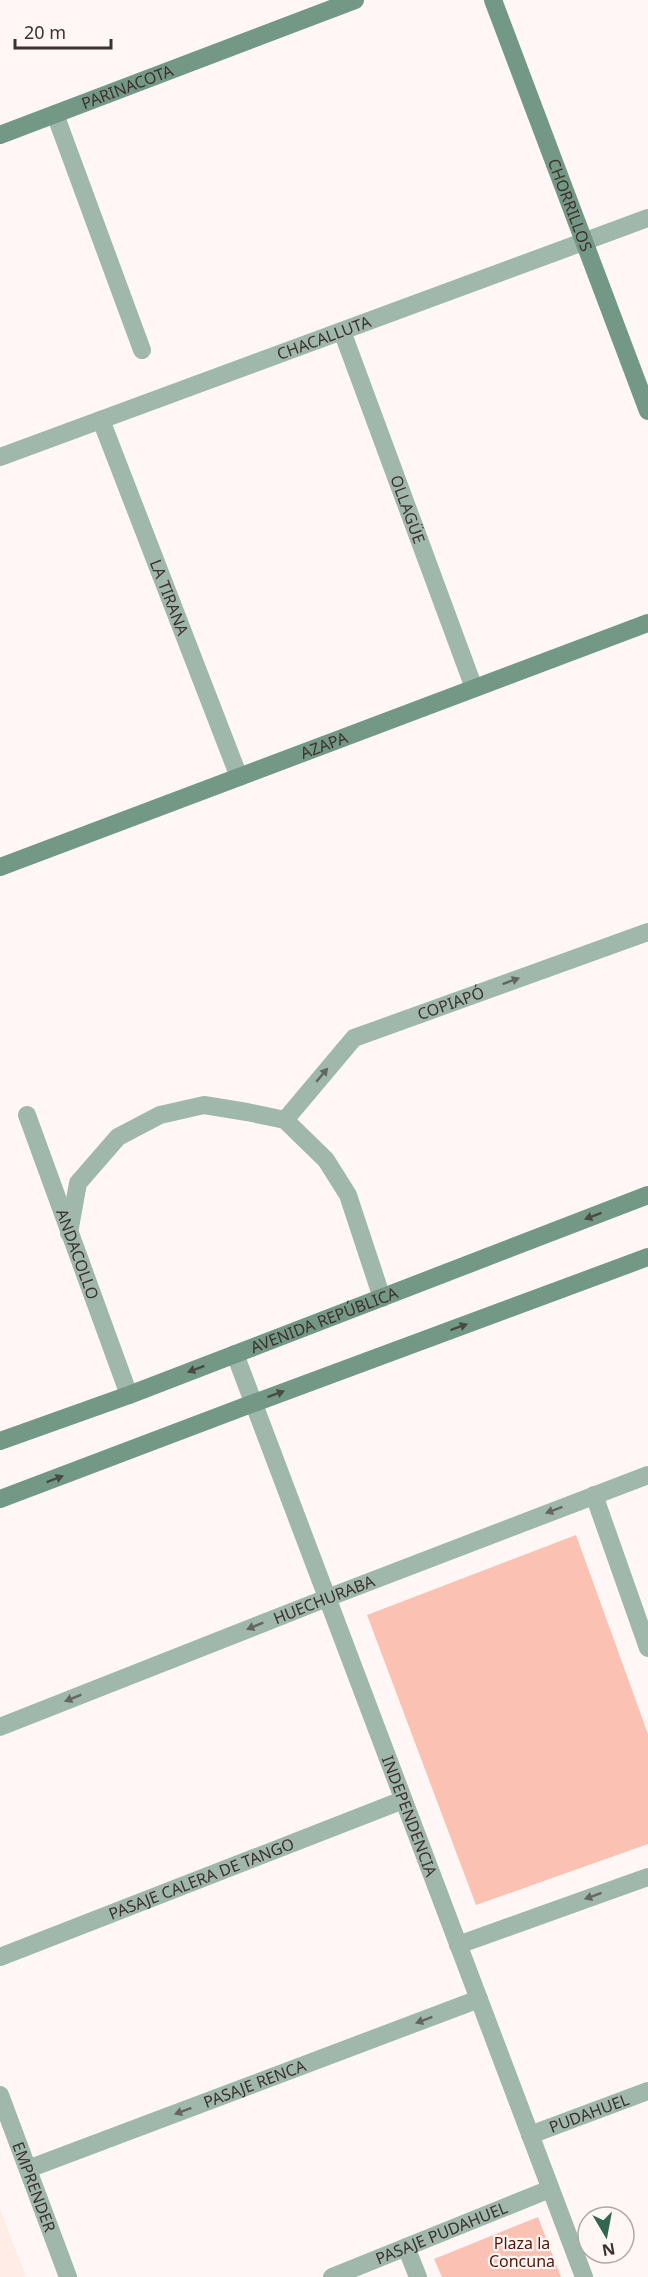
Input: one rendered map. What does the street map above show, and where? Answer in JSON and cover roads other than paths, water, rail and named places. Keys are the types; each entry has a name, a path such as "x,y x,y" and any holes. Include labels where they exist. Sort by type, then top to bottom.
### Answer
{"street":[{"name":"PARINACOTA","path":"0,135 355,0"},
{"name":"CHORRILLOS","path":"493,0 648,411"},
{"path":"55,114 142,350"},
{"name":"CHACALLUTA","path":"0,457 648,218"},
{"name":"OLLAGÜE","path":"342,331 474,688"},
{"name":"LA TIRANA","path":"100,420 239,777"},
{"name":"AZAPA","path":"0,867 648,623"},
{"name":"COPIAPÓ","path":"285,1120 354,1038 648,932"},
{"path":"69,1233 78,1183 118,1137 160,1115 204,1105 285,1120 326,1160 348,1195 382,1298"},
{"name":"ANDACOLLO","path":"27,1115 129,1395"},
{"name":"AVENIDA REPÚBLICA","path":"0,1441 129,1395 648,1195"},
{"path":"0,1499 648,1257"},
{"name":"INDEPENDENCIA","path":"235,1354 584,2277"},
{"name":"HUECHURABA","path":"0,1727 648,1474"},
{"path":"594,1495 648,1648"},
{"name":"PASAJE CALERA DE TANGO","path":"0,1957 403,1800"},
{"path":"458,1945 648,1877"},
{"name":"PASAJE RENCA","path":"28,2169 479,1999"},
{"name":"PUDAHUEL","path":"530,2135 648,2091"},
{"name":"EMPRENDER","path":"0,2095 68,2277"},
{"name":"PASAJE PUDAHUEL","path":"332,2277 550,2189"},
{"path":"406,2247 418,2277"}],"park label":[{"name":"Plaza la Concuna","path":"522,2252"}]}
